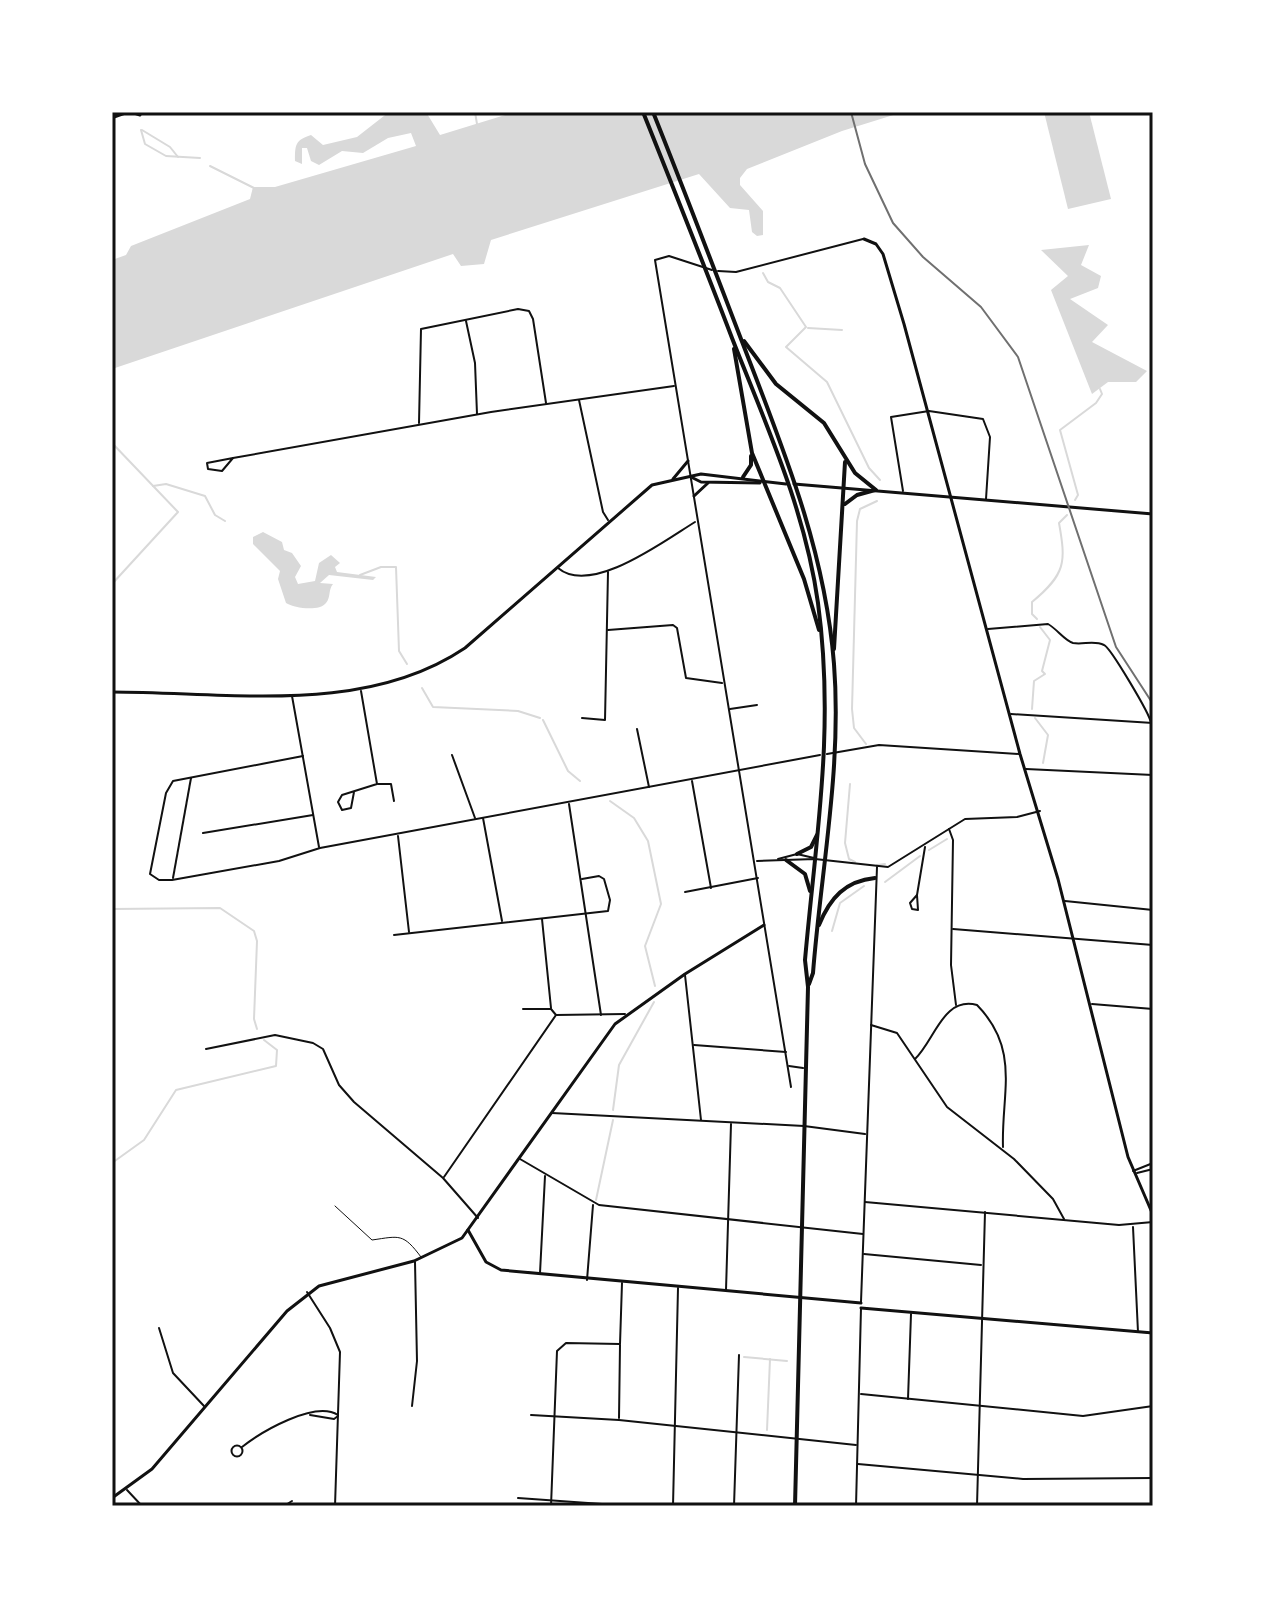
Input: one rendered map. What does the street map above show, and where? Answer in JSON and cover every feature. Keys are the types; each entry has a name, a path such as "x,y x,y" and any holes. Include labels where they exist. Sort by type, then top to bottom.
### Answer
{"highway":[{"path":"643,112 780,455 812,569 822,639 825,754 805,960 808,987 795,1506"},
{"path":"653,112 787,453 824,589 834,663"},
{"path":"740,336 776,384 824,423 855,473 876,490"},
{"path":"732,338 752,453 804,579 822,639"},
{"path":"743,477 751,465 752,453"},
{"path":"808,987 813,973 835,752 834,663 845,504 845,458"},
{"path":"845,504 857,495 876,490"},
{"path":"797,854 811,847 820,829"},
{"path":"786,860 805,874 811,896"},
{"path":"816,931 831,901 841,890 853,883 875,878"}],"main road":[{"path":"113,118 119,112"},
{"path":"113,118 129,112 140,115"},
{"path":"864,239 876,244 883,254 929,411 1020,754 1040,811 1133,1171 1153,1215"},
{"path":"673,479 688,461"},
{"path":"691,477 708,483 764,482 903,491 1153,514"},
{"path":"112,692 292,694 361,691 420,674 452,657 644,490 673,479 691,477 743,477 764,482"},
{"path":"694,496 708,483"},
{"path":"112,1498 127,1490 158,1463 307,1292 337,1279 414,1261 453,1244 478,1218 615,1024 685,974 764,925"},
{"path":"468,1230 486,1262 495,1268 540,1275 800,1298 911,1313 1153,1333"}],"street":[{"path":"791,1087 655,260 669,256 698,267 736,272 864,239"},
{"path":"419,424 421,329 518,309 529,311 546,404"},
{"path":"466,320 475,363 477,414"},
{"path":"233,458 222,471 208,469 207,463 212,461 419,424 676,386"},
{"path":"579,399 603,512 608,520"},
{"path":"903,491 891,417 929,411 977,417 987,426 990,437 986,499"},
{"path":"557,567 572,576 608,572 697,521"},
{"path":"582,718 605,720 608,572"},
{"path":"607,630 662,624 677,628 690,681 724,683"},
{"path":"987,629 1048,624 1070,642 1103,644 1113,651 1121,673 1148,709 1152,723 1010,714"},
{"path":"361,691 377,784"},
{"path":"292,694 320,848"},
{"path":"729,709 757,705"},
{"path":"637,729 649,789"},
{"path":"303,756 173,781 166,793 149,869 154,878 172,880 279,861 320,848 879,745 1020,754"},
{"path":"452,755 475,819"},
{"path":"1025,769 1153,775"},
{"path":"172,880 192,777"},
{"path":"691,780 711,888"},
{"path":"354,792 353,806 342,810 340,797 354,792 377,784 391,784 394,801"},
{"path":"569,803 601,1015"},
{"path":"777,859 815,859 877,867 902,861 948,828 973,817 1017,817 1040,811"},
{"path":"203,833 313,815"},
{"path":"483,818 502,922"},
{"path":"948,828 953,840 951,965 956,1005"},
{"path":"397,835 409,932"},
{"path":"917,895 925,846"},
{"path":"755,861 797,854 815,859"},
{"path":"856,1506 877,867"},
{"path":"394,935 608,911 610,900 604,879 599,876 582,879"},
{"path":"685,892 758,878"},
{"path":"1064,901 1153,910"},
{"path":"542,919 551,1009 556,1015"},
{"path":"953,929 1153,945"},
{"path":"685,974 701,1121"},
{"path":"1090,1004 1153,1009"},
{"path":"913,1060 928,1047 946,1013 956,1005 977,1005 988,1015 1000,1040 1009,1075 1003,1149"},
{"path":"523,1009 551,1009"},
{"path":"556,1015 626,1014"},
{"path":"443,1178 556,1015"},
{"path":"870,1025 893,1030 947,1107 1003,1149 1053,1199 1064,1219"},
{"path":"206,1049 275,1035 313,1043 323,1049 339,1085 354,1102 443,1178 478,1218"},
{"path":"693,1045 786,1052"},
{"path":"788,1065 805,1068"},
{"path":"551,1113 804,1126 866,1134"},
{"path":"726,1292 731,1123"},
{"path":"519,1159 593,1203 863,1234"},
{"path":"1133,1171 1153,1163"},
{"path":"1133,1171 1139,1174 1153,1169"},
{"path":"540,1275 545,1175"},
{"path":"864,1201 1133,1225 1153,1222"},
{"path":"587,1280 593,1203"},
{"path":"977,1506 985,1212"},
{"path":"1133,1225 1139,1333"},
{"path":"863,1254 983,1265"},
{"path":"412,1406 417,1361 414,1261"},
{"path":"619,1420 622,1283"},
{"path":"673,1506 678,1288"},
{"path":"307,1292 330,1328 340,1352 335,1506"},
{"path":"908,1399 911,1313"},
{"path":"159,1328 173,1373 205,1407"},
{"path":"551,1506 556,1356 560,1346 572,1342 620,1344"},
{"path":"734,1506 739,1355"},
{"path":"860,1394 1083,1416 1153,1406"},
{"path":"242,1447 287,1419 334,1412 339,1416"},
{"path":"309,1415 334,1419 339,1416"},
{"path":"531,1415 619,1420 858,1445"},
{"path":"857,1464 1052,1481 1153,1478"},
{"path":"127,1490 142,1506"},
{"path":"518,1498 630,1506"},
{"path":"284,1506 292,1501"}],"lane":[{"path":"335,1206 372,1240 408,1240 421,1258"}],"shaded area":[{"path":"389,112 426,112 440,135 515,112 903,112 842,131 747,169 740,178 740,185 763,211 763,235 757,236 752,232 749,210 730,208 699,174 491,240 484,264 461,266 453,254 112,369 112,260 126,255 131,246 250,199 253,187 275,187 416,146 411,133 388,138 363,153 342,151 319,165 311,161 307,148 302,148 302,164 295,161 296,147 302,139 311,135 323,145 357,137"},
{"path":"1044,112 1089,112 1111,199 1068,209"},
{"path":"1089,245 1081,265 1101,276 1098,288 1070,299 1108,325 1092,342 1147,371 1136,382 1108,382 1092,394 1051,290 1068,276 1041,250"},
{"path":"263,532 282,542 284,550 292,553 301,566 295,577 298,584 315,581 319,563 331,555 340,563 335,567 337,572 376,577 373,580 329,575 320,583 333,584 328,601 323,606 306,608 290,605 286,603 278,579 280,571 253,544 253,537"}],"waterway":[{"path":"475,112 477,124"},
{"path":"141,130 145,144 166,156 200,158"},
{"path":"142,130 170,147 178,157"},
{"path":"210,166 254,188"},
{"path":"763,273 768,282 780,288 806,327 786,347 827,382 869,468 880,480"},
{"path":"808,328 842,330"},
{"path":"1075,500 1078,495 1060,430 1096,403 1102,394 1100,389"},
{"path":"112,443 178,512 112,584"},
{"path":"153,486 166,484 205,496 215,515 225,521"},
{"path":"866,744 854,728 852,709 857,521 860,509 877,501"},
{"path":"1037,619 1032,614 1032,602 1052,583 1061,567 1063,548 1059,523 1067,515"},
{"path":"360,575 381,567 396,567 399,651 407,664"},
{"path":"1032,709 1034,681 1045,674 1042,671 1050,640 1040,627"},
{"path":"422,688 433,707 518,711 540,718"},
{"path":"1035,718 1048,735 1043,763"},
{"path":"543,720 568,771 580,781"},
{"path":"850,784 845,843 849,859 855,862"},
{"path":"610,801 634,818 648,841 661,904 645,946 655,986"},
{"path":"929,850 947,839"},
{"path":"885,882 920,856"},
{"path":"877,865 885,864"},
{"path":"832,931 840,903 864,886"},
{"path":"112,909 220,908 254,931 257,941 254,1019 257,1029"},
{"path":"613,1110 619,1065 654,1002"},
{"path":"112,1163 144,1140 176,1090 276,1066 277,1050 264,1040"},
{"path":"596,1200 613,1120"},
{"path":"744,1357 787,1361"},
{"path":"767,1430 770,1359"}],"railway":[{"path":"851,112 865,164 893,223 923,257 981,307 1018,357 1116,647 1153,704"}]}
